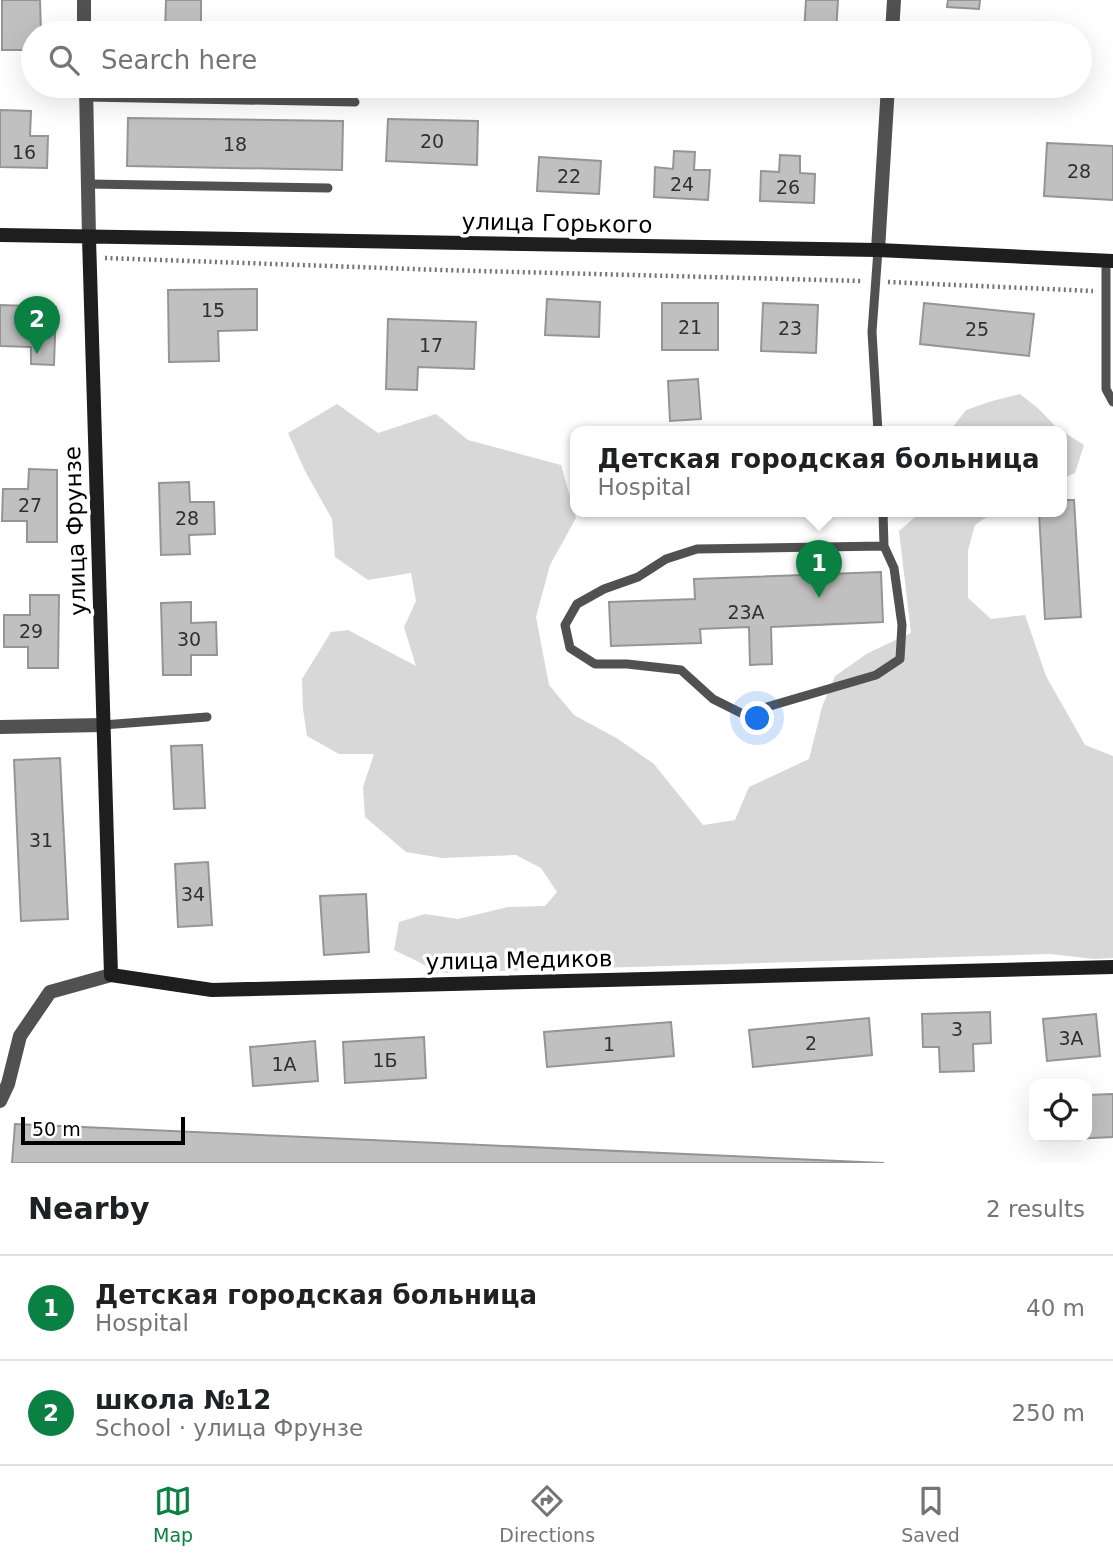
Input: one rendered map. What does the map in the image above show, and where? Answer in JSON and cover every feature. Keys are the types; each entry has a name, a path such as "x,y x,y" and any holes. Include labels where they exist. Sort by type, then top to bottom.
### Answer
{"street":[{"path":"84,0 85,21"},
{"path":"893,21 894,0"},
{"name":"улица Фрунзе","path":"86,98 111,975"},
{"path":"878,250 887,98"},
{"name":"улица Горького","path":"0,235 878,250 1109,260"},
{"path":"0,727 103,725"},
{"name":"улица Медиков","path":"0,1101 8,1084 20,1036 50,992 111,975 212,990 1113,967"}],"lane":[{"path":"257,98 355,102"},
{"path":"88,184 328,188"},
{"path":"878,250 872,332 878,426"},
{"path":"1109,260 1105,291 1106,389 1113,402"},
{"path":"883,517 884,547 894,568 902,625 900,659 876,675 743,714 713,699 681,670 627,664 595,664 570,648 565,625 577,604 604,589 638,577 666,559 697,549 884,547"},
{"path":"103,725 207,717"}],"path":[{"path":"90,258 876,281 1105,291"}],"shaded area":[{"path":"1020,394 1055,426 954,426 966,410"},
{"path":"337,404 378,433 436,414 468,440 561,465 570,497 570,517 576,518 550,565 536,617 549,685 574,715 618,739 654,764 703,825 735,820 749,787 809,759 822,707 835,676 868,653 911,633 899,531 915,517 987,517 975,525 968,550 968,598 991,619 1025,615 1046,676 1085,745 1113,756 1113,958 1094,959 1050,954 438,973 394,950 399,922 425,914 458,919 508,907 545,906 557,892 541,868 516,855 442,858 406,852 365,817 363,787 374,754 339,754 307,736 302,679 331,632 348,630 416,666 404,627 416,601 411,573 368,580 335,557 332,519 305,471 288,433"},
{"path":"1067,434 1084,445 1075,473 1067,477"}],"building":[{"path":"2,0 40,0 41,21 21,21 21,50 2,50"},
{"path":"166,0 201,0 201,21 165,21"},
{"path":"806,0 838,0 837,21 805,21"},
{"path":"948,0 980,0 979,9 947,7"},
{"path":"0,110 31,111 30,136 48,136 47,168 0,167"},
{"path":"128,118 343,121 342,170 127,166"},
{"path":"388,119 478,121 477,165 386,161"},
{"path":"1047,143 1113,146 1113,200 1044,196"},
{"path":"674,151 695,152 694,170 710,170 708,200 654,197 655,167 673,169"},
{"path":"780,155 800,156 800,173 815,174 814,203 760,201 761,171 779,172"},
{"path":"539,157 601,161 599,194 537,191"},
{"path":"257,289 257,330 218,331 219,361 169,362 168,290"},
{"path":"547,299 600,302 599,337 545,335"},
{"path":"662,303 718,303 718,350 662,350"},
{"path":"763,303 818,305 816,353 761,351"},
{"path":"924,303 1034,314 1029,356 920,344"},
{"path":"0,305 56,307 54,365 31,364 31,347 0,346"},
{"path":"388,319 476,322 474,369 418,367 417,390 386,389"},
{"path":"698,379 701,419 670,421 668,381"},
{"path":"29,469 57,470 57,542 27,542 27,521 2,521 3,489 28,489"},
{"path":"189,482 190,502 214,502 215,534 189,535 190,554 161,555 159,483"},
{"path":"1067,500 1074,500 1081,617 1045,619 1039,517 1067,517"},
{"path":"881,572 883,622 771,627 772,664 750,665 749,627 700,629 701,643 611,646 609,602 695,599 694,579"},
{"path":"30,595 59,595 58,668 28,668 28,647 4,647 4,615 30,615"},
{"path":"191,602 191,623 216,622 217,655 191,655 191,675 163,675 161,603"},
{"path":"202,745 205,808 174,809 171,746"},
{"path":"60,758 68,919 21,921 14,760"},
{"path":"208,862 212,925 178,927 175,864"},
{"path":"366,894 369,952 324,955 320,896"},
{"path":"990,1012 991,1043 973,1044 974,1071 940,1072 939,1047 923,1047 922,1014"},
{"path":"1096,1014 1100,1056 1047,1061 1043,1019"},
{"path":"869,1018 872,1055 753,1067 749,1030"},
{"path":"671,1022 674,1056 547,1067 544,1032"},
{"path":"424,1037 426,1078 345,1083 343,1042"},
{"path":"315,1041 318,1081 253,1086 250,1047"},
{"path":"1113,1094 1113,1137 1092,1138 1092,1095"},
{"path":"15,1124 884,1163 12,1163"}],"place":[{"name":"школа №12","path":"37,354"},
{"name":"Детская городская больница","path":"819,598"}]}
